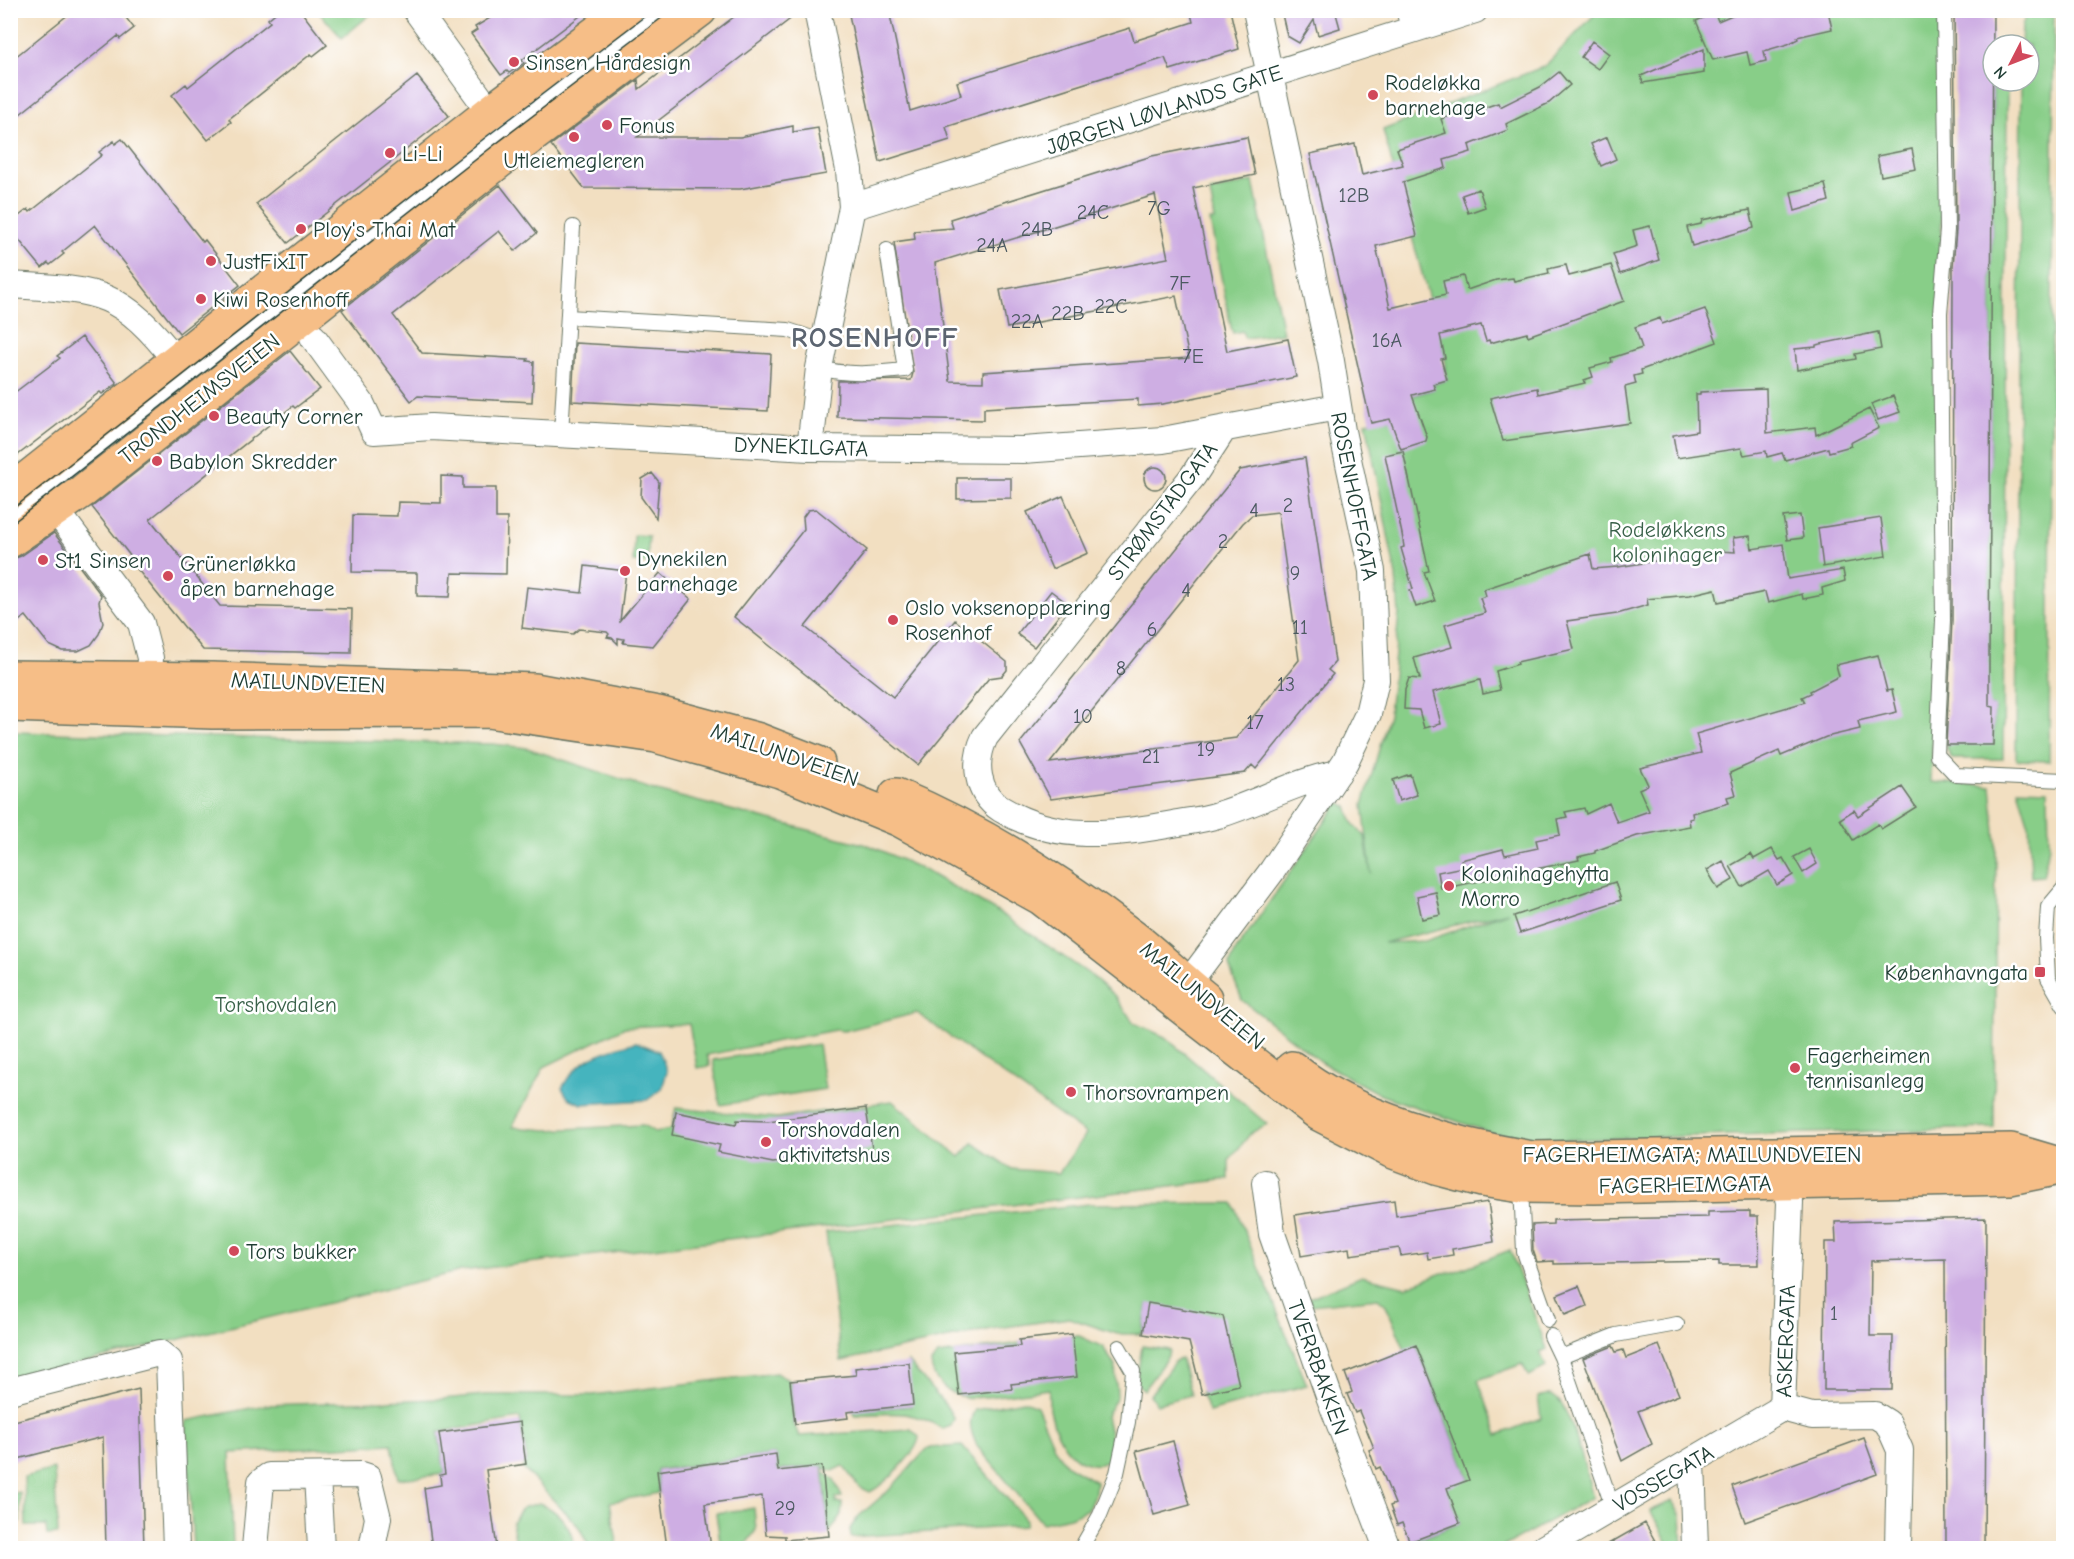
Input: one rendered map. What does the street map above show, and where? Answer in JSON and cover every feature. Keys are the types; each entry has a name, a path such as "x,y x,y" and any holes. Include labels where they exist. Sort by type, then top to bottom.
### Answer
{"main road":[{"name":"TRONDHEIMSVEIEN","path":"10,492 490,112 626,10"},
{"name":"TRONDHEIMSVEIEN","path":"10,542 83,491 523,143 700,10"},
{"name":"MAILUNDVEIEN","path":"10,677 148,677 534,690 658,713 759,740 909,801 972,832 1061,886 1132,936 1181,993"},
{"name":"MAILUNDVEIEN","path":"10,705 212,712 488,711 668,739 780,771 900,820 1041,898 1181,993 1324,1103"},
{"name":"FAGERHEIMGATA; MAILUNDVEIEN","path":"1324,1103 1477,1148 1533,1158 2011,1150 2064,1166"},
{"name":"FAGERHEIMGATA","path":"1324,1103 1391,1151 1436,1168 1521,1186 2010,1178 2064,1166"}],"street":[{"path":"416,10 490,112"},
{"path":"810,448 819,368 852,207 849,170 817,10"},
{"name":"ROSENHOFFGATA","path":"1181,993 1272,871 1338,773 1368,714 1376,680 1372,571 1337,406 1332,361 1256,10"},
{"name":"JØRGEN LØVLANDS GATE","path":"852,207 1269,76 1406,21 1475,10"},
{"path":"10,285 99,294 132,314 154,333 177,362"},
{"name":"DYNEKILGATA","path":"314,337 361,403 374,431 430,428 810,448 1023,450 1163,440 1337,406"},
{"name":"STRØMSTADGATA","path":"1223,430 1193,476 985,737 979,751 977,766 981,784 991,802 1012,816 1058,830 1101,835 1216,816 1316,777 1338,773"},
{"path":"55,509 141,623 150,658 148,709"},
{"name":"ASKERGATA","path":"1785,1182 1790,1202 1782,1408 1812,1416 1875,1415 1888,1423 1900,1450 1898,1548"},
{"name":"TVERRBAKKEN","path":"1265,1183 1272,1234 1329,1396 1387,1548"},
{"path":"10,1391 159,1353 169,1361 176,1548"},
{"name":"VOSSEGATA","path":"1544,1548 1782,1408"},
{"path":"1692,1461 1695,1548"},
{"path":"255,1548 261,1482 269,1476 368,1477 378,1518 372,1548"},
{"path":"317,1476 321,1548"}],"lane":[{"path":"10,517 471,156 663,10"},
{"path":"1944,10 1947,230 1940,313 1943,620 1937,755 1956,775 2064,780"},
{"path":"561,434 573,226"},
{"path":"819,368 833,372 875,374 905,370 887,250"},
{"path":"568,317 788,330 825,342"},
{"path":"2064,888 2048,907 2046,938 2048,978 2064,1006"},
{"path":"1521,1186 1524,1252 1548,1320"},
{"path":"1561,1357 1616,1335 1677,1324"},
{"path":"1551,1336 1561,1357 1613,1508"},
{"path":"1081,1548 1100,1515 1117,1473 1128,1422 1133,1371 1119,1347"}],"green space":[{"path":"318,11 370,11 372,13 342,38"},
{"name":"Rodeløkkens kolonihager","path":"1598,11 1940,11 1943,437 1931,782 1991,786 1996,844 1994,1128 1549,1140 1491,1133 1381,1095 1321,1062 1242,1000 1229,966 1236,950 1339,802 1347,807 1354,825 1365,836 1371,874 1363,805 1389,715 1399,613 1396,576 1366,422 1395,418 1397,401 1434,389 1433,384 1447,380 1445,358 1383,130 1545,66","holes":["1508,912 1425,941 1383,943"]},
{"path":"2028,11 2054,11 2049,761 2016,760 2021,93 2041,93 2041,33 2022,33"},
{"path":"1993,93 2007,93 2003,759 1952,759 1945,745 1993,744 1994,707 1988,706"},
{"path":"1253,181 1283,333 1245,338 1242,331 1233,333 1231,327 1210,221 1215,220 1210,192"},
{"path":"634,535 649,536 647,563 633,562"},
{"name":"Torshovdalen","path":"10,732 493,744 527,748 657,791 871,846 924,870 1001,914 1092,976 1114,995 1134,1023 1165,1037 1267,1124 1251,1133 1229,1160 1229,1179 461,1271 11,1380","holes":["917,1013 1086,1134 1059,1173 1012,1169 973,1143 960,1157 892,1101 777,1118 676,1108 671,1129 655,1132 643,1125 547,1130 512,1127 544,1067 625,1027 689,1024 697,1068 710,1066 707,1055 835,1030 844,1031"]},
{"path":"2018,789 2048,790 2049,846 2043,876 2031,877 2029,825"},
{"path":"818,1044 825,1089 720,1105 713,1060"},
{"path":"1233,1203 1307,1385 1209,1412 1201,1393 1237,1385 1221,1317 1148,1304 1142,1334 1117,1334 1069,1318 991,1329 841,1361 826,1232 1090,1204"},
{"path":"1510,1250 1547,1349 1540,1352 1546,1367 1529,1376 1522,1364 1478,1380 1498,1435 1541,1418 1538,1397 1550,1395 1556,1398 1562,1405 1573,1429 1593,1497 1501,1548 1406,1548 1405,1545 1460,1523 1445,1485 1469,1479 1417,1346 1405,1350 1386,1305 1378,1298 1311,1305 1309,1298 1362,1276 1406,1287 1442,1273 1454,1272"},
{"path":"1077,1335 1103,1347 1115,1366 1117,1396 1106,1416 1114,1453 1101,1464 1091,1464 1081,1460 1064,1445 1053,1423 1049,1389 965,1397 942,1386 932,1370 931,1363 938,1355"},
{"path":"1142,1346 1169,1350 1168,1356 1144,1390 1136,1383"},
{"path":"1181,1359 1191,1395 1157,1404 1150,1395 1175,1361"},
{"path":"908,1362 947,1407 954,1419 951,1426 943,1429 910,1415 889,1413 854,1415 851,1400 860,1410 911,1406"},
{"path":"776,1373 790,1381 794,1424 799,1436 911,1429 919,1437 913,1451 899,1468 870,1492 859,1487 843,1466 833,1471 824,1468 824,1472 834,1480 842,1497 836,1498 836,1503 842,1503 841,1516 829,1533 823,1466 778,1470 776,1454 657,1470 659,1493 610,1502 618,1548 590,1548 579,1527 523,1468 527,1460 520,1418 438,1432 445,1474 398,1479 392,1444 230,1453 233,1548 193,1548 186,1421 266,1405 442,1399 485,1395 593,1395"},
{"path":"1024,1401 1037,1406 1055,1449 1065,1464 1096,1482 1095,1493 1088,1509 1070,1517 1042,1523 977,1446 971,1428 971,1419 975,1410"},
{"path":"962,1446 1026,1520 1025,1526 851,1537 850,1529 858,1517 889,1490 928,1448"},
{"path":"54,1469 58,1534 47,1535 46,1526 26,1526 24,1477"},
{"path":"20,1492 20,1522 11,1523 11,1494"},
{"path":"1672,1501 1681,1516 1683,1548 1671,1548 1650,1511"},
{"path":"539,1503 553,1510 563,1520 571,1533 575,1548 517,1548 512,1523 522,1508"},
{"path":"754,1508 756,1530 744,1547 721,1548 716,1513"}],"water":[{"path":"636,1042 659,1051 667,1071 662,1089 647,1100 582,1104 568,1098 562,1088 584,1062 603,1052"}],"building":[{"path":"74,10 120,10 134,28 120,39 118,36 10,122 10,61"},
{"path":"279,10 300,10 327,45 313,56 311,54 229,119 231,122 208,140 172,95 186,84 188,87 270,22 268,19"},
{"path":"503,10 588,10 522,60 524,63 509,73 507,71 501,75 471,34 477,30 475,27"},
{"path":"743,10 802,10 637,137 740,137 793,126 793,132 818,128 826,174 740,189 584,188 551,145 638,80 639,89"},
{"path":"848,10 885,10 886,16 890,15 910,111 961,95 957,82 1130,28 1134,41 1193,22 1190,10 1230,10 1239,49 1170,70 1165,58 946,127 950,140 880,162"},
{"path":"1281,10 1335,10 1340,28 1318,35 1314,20 1299,43 1287,36"},
{"path":"1744,10 1828,10 1832,29 1797,37 1798,39 1788,44 1764,51 1766,61 1750,65 1747,52 1713,60 1696,21 1715,13 1718,21"},
{"path":"1954,10 1993,10 1993,33 1981,33 1981,93 1993,93 1989,706 1994,707 1993,745 1946,745 1952,620 1953,266 1956,230"},
{"path":"1592,41 1609,54 1598,69 1581,57"},
{"path":"1704,49 1704,73 1643,83 1641,76"},
{"path":"1559,72 1570,85 1549,103 1506,124 1508,130 1469,145 1471,152 1444,160 1446,168 1403,182 1417,236 1376,246 1390,308 1446,295 1443,281 1463,276 1467,290 1496,280 1513,278 1514,281 1549,273 1548,269 1566,265 1569,276 1611,265 1624,301 1528,336 1527,333 1490,343 1489,340 1486,341 1481,325 1440,335 1445,358 1441,359 1447,380 1433,384 1435,389 1412,395 1427,437 1426,441 1401,449 1390,419 1371,423 1310,154 1355,144 1362,175 1403,165 1397,149 1446,133 1441,119 1459,113 1460,116 1498,103 1500,107 1540,87"},
{"path":"417,76 449,116 288,243 256,204"},
{"path":"1247,137 1255,175 1193,188 1227,351 1288,339 1296,377 1163,404 1138,406 1138,399 984,408 984,420 837,417 838,381 911,380 913,373 894,242 915,239 914,231 953,228 950,219 1152,156","holes":["1155,195 1168,258 1000,290 1007,328 1176,296 1189,358 983,372 983,382 950,381 935,263"]},
{"path":"1607,137 1616,159 1601,166 1591,144"},
{"path":"122,139 240,285 179,333 95,225 62,252 64,254 42,268 10,229 10,223 28,209 30,212 102,155 99,152 114,141 115,144"},
{"path":"1912,149 1916,169 1881,176 1877,156"},
{"path":"1825,184 1829,201 1795,211 1791,192"},
{"path":"500,185 537,233 515,251 499,231 393,315 422,353 528,359 527,361 534,362 532,402 418,396 411,401 342,310"},
{"path":"1479,189 1485,207 1468,213 1462,195"},
{"path":"1750,210 1754,228 1692,246 1687,227 1701,224 1702,220"},
{"path":"1650,226 1659,260 1620,274 1613,254 1637,246 1633,230"},
{"path":"1705,309 1717,342 1641,370 1642,374 1634,376 1636,384 1625,387 1630,423 1503,441 1490,398 1537,388 1538,394 1585,383 1584,380 1593,377 1590,368 1612,362 1611,358 1642,348 1635,327 1660,318 1662,324"},
{"path":"1878,332 1881,349 1855,354 1856,359 1797,370 1795,349 1816,347 1816,345"},
{"path":"82,337 117,383 102,394 100,392 10,461 10,396 60,358 57,356"},
{"path":"575,343 771,354 768,411 572,401"},
{"path":"290,351 320,389 295,408 293,406 150,519 220,606 352,609 351,653 203,650 129,559 131,557 92,507"},
{"path":"1766,389 1767,433 1815,427 1816,435 1869,409 1879,428 1850,443 1851,446 1829,452 1828,448 1785,460 1782,453 1767,457 1766,451 1744,455 1741,448 1677,458 1673,435 1697,431 1696,394"},
{"path":"1893,396 1900,412 1878,420 1871,404"},
{"path":"1403,451 1429,571 1424,572 1435,601 1416,607 1401,548 1404,547 1402,534 1385,455"},
{"path":"1305,458 1335,662 1328,670 1333,674 1256,769 1252,765 1245,773 1051,799 1020,743 1240,470","holes":["1278,512 1299,660 1236,738 1050,763 1243,523 1252,515"]},
{"path":"1155,467 1163,470 1166,478 1163,486 1155,489 1147,486 1144,478 1147,470"},
{"path":"652,473 659,482 656,518 641,497 642,479"},
{"path":"441,476 463,477 463,488 496,488 496,518 507,518 506,574 452,573 450,597 417,596 417,573 352,572 353,515 397,516 398,502 441,503"},
{"path":"957,478 1011,478 1011,498 957,499"},
{"path":"1063,496 1088,553 1052,569 1027,512"},
{"path":"816,509 867,550 805,627 893,697 955,620 1007,662 1007,670 1002,676 989,678 918,765 734,617 804,529 803,517 808,510"},
{"path":"1800,515 1803,538 1787,540 1783,517"},
{"path":"1881,518 1886,556 1823,567 1818,528"},
{"path":"54,533 101,595 99,602 103,623 99,634 91,645 78,651 62,651 49,645 26,616 10,627 10,560 21,556"},
{"path":"1750,536 1752,549 1783,544 1788,579 1843,570 1845,581 1822,588 1823,595 1803,599 1802,594 1768,603 1765,592 1718,602 1715,589 1690,595 1647,599 1648,605 1617,614 1567,621 1574,649 1517,662 1518,664 1496,671 1500,690 1483,694 1480,680 1433,692 1441,724 1424,728 1419,710 1404,709 1405,690 1409,678 1420,679 1414,658 1452,647 1445,625 1485,613 1480,598 1486,596 1484,589 1590,554 1593,569 1618,567 1719,551 1735,552 1733,538"},
{"path":"585,566 626,571 620,621 660,573 691,599 653,646 623,643 624,639 618,638 618,644 612,638 607,637 609,634 607,632 579,629 573,634 522,628 527,587 582,593"},
{"path":"1051,591 1068,604 1034,647 1017,634"},
{"path":"1878,655 1887,691 1892,690 1897,712 1858,721 1860,729 1826,737 1781,756 1779,751 1730,773 1736,795 1727,797 1729,803 1692,813 1693,818 1689,819 1690,826 1637,836 1595,851 1595,853 1578,857 1579,860 1441,889 1438,872 1463,867 1461,860 1503,849 1505,855 1538,848 1536,840 1560,835 1557,819 1567,817 1565,812 1584,808 1586,814 1609,803 1617,822 1649,811 1639,789 1648,785 1640,768 1701,753 1696,734 1805,702 1802,697 1839,676 1836,665"},
{"path":"1410,774 1417,795 1399,801 1393,780"},
{"path":"1902,787 1916,807 1881,829 1878,824 1853,840 1840,819 1854,810 1858,816"},
{"path":"1772,849 1779,860 1783,858 1793,875 1777,885 1769,871 1742,887 1730,866 1751,854 1754,859"},
{"path":"1809,849 1817,864 1803,873 1794,857"},
{"path":"1723,861 1733,880 1718,889 1707,870"},
{"path":"1615,882 1621,900 1520,933 1514,916"},
{"path":"1436,892 1441,915 1422,919 1417,896"},
{"path":"866,1108 872,1149 795,1163 794,1160 773,1163 718,1152 720,1145 672,1135 676,1112 736,1124 737,1120 768,1121"},
{"path":"1394,1200 1396,1216 1488,1202 1494,1242 1452,1249 1453,1255 1428,1259 1427,1252 1401,1256 1399,1248 1350,1255 1349,1248 1301,1256 1295,1215"},
{"path":"1750,1211 1750,1216 1758,1216 1759,1265 1719,1265 1719,1261 1554,1264 1554,1261 1537,1262 1533,1250 1532,1225 1553,1224 1553,1220 1708,1217 1708,1212"},
{"path":"1986,1218 1984,1548 1946,1548 1945,1259 1871,1261 1870,1336 1893,1336 1892,1390 1824,1390 1825,1242 1836,1242 1835,1222"},
{"path":"1579,1286 1587,1306 1565,1315 1557,1295"},
{"path":"1148,1303 1223,1316 1239,1385 1202,1394 1189,1342 1143,1334"},
{"path":"1072,1334 1077,1377 1011,1384 1012,1389 959,1395 954,1352 1020,1346 1019,1340"},
{"path":"1416,1345 1469,1480 1447,1488 1460,1523 1410,1542 1402,1523 1397,1525 1390,1506 1395,1504 1380,1467 1376,1469 1369,1450 1374,1448 1359,1411 1355,1413 1347,1394 1352,1392 1345,1373"},
{"path":"1659,1345 1679,1395 1638,1411 1652,1444 1622,1461 1583,1358 1613,1346 1616,1352 1623,1350 1626,1358"},
{"path":"909,1363 913,1405 847,1412 848,1418 795,1424 790,1381 856,1375 855,1368"},
{"path":"139,1389 144,1548 106,1548 103,1437 10,1461 10,1422"},
{"path":"520,1422 526,1464 486,1470 497,1548 432,1548 424,1488 441,1485 440,1475 445,1474 439,1433"},
{"path":"1864,1438 1877,1474 1745,1522 1732,1486"},
{"path":"1173,1441 1190,1505 1154,1515 1136,1451"},
{"path":"776,1454 778,1471 822,1466 829,1536 785,1540 785,1536 766,1535 762,1496 705,1504 711,1548 667,1548 657,1471"},
{"path":"1645,1523 1659,1548 1601,1548"}],"tram line":[{"path":"10,511 486,137 653,10"},
{"path":"10,525 493,146 672,10"}],"place":[{"name":"Sinsen Hårdesign","path":"514,62"},
{"name":"Rodeløkka barnehage","path":"1373,95"},
{"name":"Fonus","path":"607,125"},
{"name":"Utleiemegleren","path":"574,137"},
{"name":"Li-Li","path":"390,153"},
{"name":"Ploy's Thai Mat","path":"301,229"},
{"name":"JustFixIT","path":"211,261"},
{"name":"Kiwi Rosenhoff","path":"201,299"},
{"name":"Beauty Corner","path":"214,416"},
{"name":"Babylon Skredder","path":"157,461"},
{"name":"St1 Sinsen","path":"43,560"},
{"name":"Dynekilen barnehage","path":"625,571"},
{"name":"Grünerløkka åpen barnehage","path":"168,576"},
{"name":"Oslo voksenopplæring Rosenhof","path":"893,620"},
{"name":"Kolonihagehytta Morro","path":"1449,886"},
{"name":"Københavngata","path":"2040,972"},
{"name":"Fagerheimen tennisanlegg","path":"1795,1068"},
{"name":"Thorsovrampen","path":"1071,1092"},
{"name":"Torshovdalen aktivitetshus","path":"766,1142"},
{"name":"Tors bukker","path":"234,1251"}],"district":[{"name":"ROSENHOFF","path":"875,337"}]}
